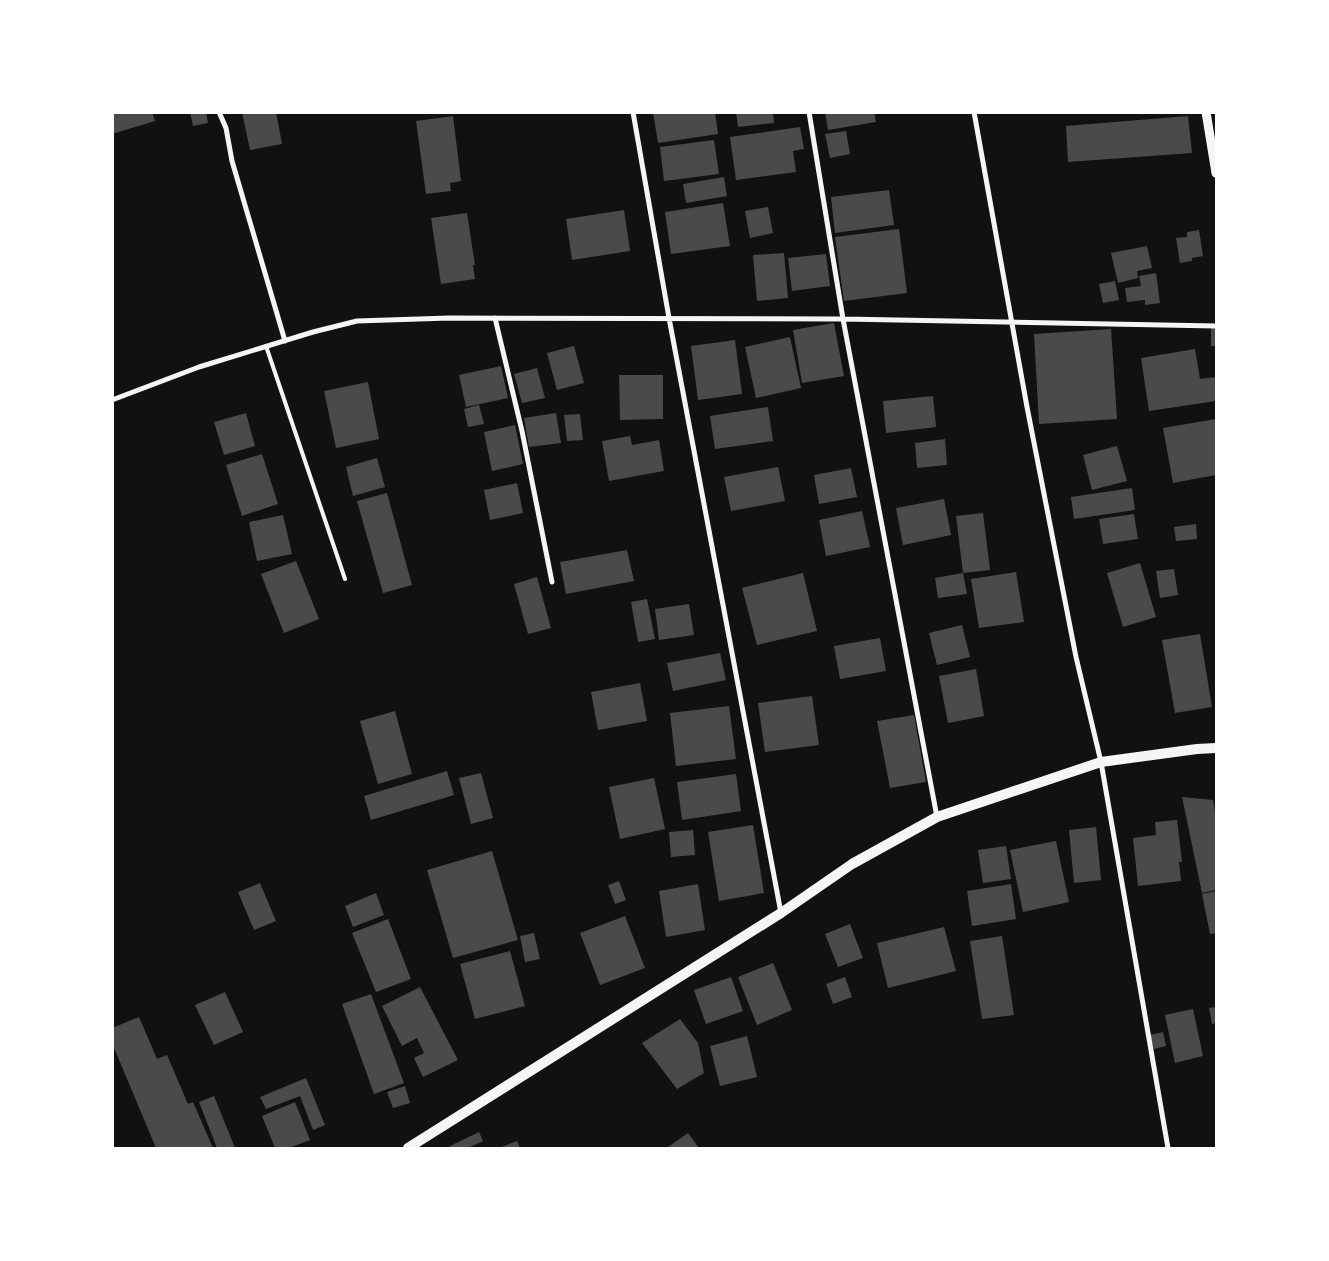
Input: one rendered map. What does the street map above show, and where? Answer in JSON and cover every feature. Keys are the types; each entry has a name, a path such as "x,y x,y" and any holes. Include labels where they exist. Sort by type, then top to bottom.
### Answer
{"main road":[{"path":"408,1148 781,913 852,864 937,817 1102,762 1216,748"}],"street":[{"path":"219,112 226,128 232,161 285,340"},
{"path":"633,112 781,913"},
{"path":"809,112 844,318 937,817"},
{"path":"974,112 1011,321 1074,648 1102,762 1168,1148"},
{"path":"1206,112 1216,173"},
{"path":"112,400 199,367 285,340 357,321 449,318 844,318 1216,326"},
{"path":"495,318 522,431 552,582"}],"lane":[{"path":"266,346 345,579"}],"building":[{"path":"112,112 152,112 155,121 112,134"},
{"path":"190,112 206,112 208,123 193,126"},
{"path":"242,112 276,112 282,144 250,150"},
{"path":"653,112 715,112 718,134 658,143"},
{"path":"736,112 773,112 774,123 738,127"},
{"path":"825,112 874,112 876,122 828,130"},
{"path":"453,116 461,181 450,183 451,191 426,194 416,121"},
{"path":"1188,116 1192,153 1068,162 1066,126"},
{"path":"800,127 804,149 793,151 796,172 736,180 730,137"},
{"path":"846,131 850,154 830,158 825,134"},
{"path":"714,140 719,174 664,181 660,147"},
{"path":"724,177 727,196 686,203 683,184"},
{"path":"889,190 894,225 835,233 831,197"},
{"path":"723,203 730,246 671,254 665,212"},
{"path":"768,207 773,233 750,238 745,211"},
{"path":"624,210 630,251 572,260 566,219"},
{"path":"467,213 475,265 473,265 475,279 441,284 431,218"},
{"path":"899,229 907,293 844,301 835,237"},
{"path":"1199,230 1203,256 1192,258 1192,261 1180,263 1176,238 1187,237 1187,232"},
{"path":"1147,246 1152,268 1137,271 1138,278 1118,283 1111,253"},
{"path":"784,253 788,298 757,301 753,255"},
{"path":"826,254 830,286 792,291 788,258"},
{"path":"1156,273 1160,303 1145,305 1145,300 1127,302 1125,288 1141,286 1139,276"},
{"path":"1115,281 1119,300 1103,303 1099,284"},
{"path":"834,323 844,376 802,383 793,330"},
{"path":"1211,328 1216,328 1216,346 1211,346"},
{"path":"1111,329 1117,419 1039,424 1034,334"},
{"path":"790,337 801,388 756,398 745,347"},
{"path":"735,340 742,394 698,400 691,346"},
{"path":"574,346 584,383 557,390 547,353"},
{"path":"1195,349 1200,379 1216,377 1216,401 1149,411 1141,358"},
{"path":"501,366 508,398 466,407 459,375"},
{"path":"537,368 545,398 522,403 514,374"},
{"path":"619,375 663,375 663,419 620,420"},
{"path":"368,382 379,439 336,448 324,391"},
{"path":"933,396 936,427 886,433 883,401"},
{"path":"479,405 484,424 468,427 464,409"},
{"path":"768,407 773,441 715,449 710,416"},
{"path":"246,413 255,446 224,455 214,422"},
{"path":"556,413 561,443 529,447 524,418"},
{"path":"580,414 583,440 567,441 564,415"},
{"path":"1216,419 1216,475 1173,483 1163,428"},
{"path":"515,425 523,464 492,471 484,432"},
{"path":"630,436 632,445 659,440 664,471 609,481 602,441"},
{"path":"945,439 947,465 917,468 915,443"},
{"path":"1117,446 1127,481 1092,490 1083,455"},
{"path":"262,454 278,504 242,516 226,465"},
{"path":"377,458 385,487 353,496 346,467"},
{"path":"778,467 785,501 731,511 724,477"},
{"path":"851,468 857,497 819,504 814,475"},
{"path":"517,483 523,513 490,520 484,490"},
{"path":"1132,488 1135,510 1074,519 1071,497"},
{"path":"387,493 412,585 383,593 357,501"},
{"path":"944,499 951,535 903,545 896,508"},
{"path":"862,511 870,547 826,556 819,520"},
{"path":"983,513 990,570 963,573 956,516"},
{"path":"1134,514 1138,539 1103,544 1099,519"},
{"path":"283,515 292,554 257,561 249,522"},
{"path":"1196,524 1197,539 1176,541 1174,527"},
{"path":"627,550 634,581 566,594 560,562"},
{"path":"296,561 319,619 284,633 261,574"},
{"path":"1140,563 1156,617 1123,627 1107,573"},
{"path":"1174,569 1178,595 1160,598 1156,571"},
{"path":"1016,572 1024,622 979,628 971,579"},
{"path":"803,573 817,631 757,645 742,588"},
{"path":"963,573 967,594 938,598 935,578"},
{"path":"537,577 551,628 528,634 514,584"},
{"path":"647,599 655,639 638,642 631,602"},
{"path":"689,604 694,635 659,640 655,609"},
{"path":"962,625 970,657 937,665 929,633"},
{"path":"1200,634 1212,707 1175,713 1162,640"},
{"path":"880,638 886,671 840,679 834,646"},
{"path":"720,653 726,680 673,691 667,663"},
{"path":"976,669 984,716 948,723 939,676"},
{"path":"640,683 647,721 598,730 591,692"},
{"path":"812,696 819,745 765,752 758,703"},
{"path":"729,706 736,759 676,766 670,713"},
{"path":"395,711 412,774 378,784 360,721"},
{"path":"914,715 926,782 890,788 877,721"},
{"path":"447,771 454,795 371,820 364,796"},
{"path":"481,773 493,818 471,824 459,778"},
{"path":"736,774 741,811 682,820 677,782"},
{"path":"654,778 665,829 620,839 609,787"},
{"path":"1182,797 1213,800 1216,817 1216,890 1202,893"},
{"path":"1177,820 1182,862 1179,862 1181,881 1138,886 1133,838 1156,835 1155,822"},
{"path":"753,825 764,893 719,901 708,832"},
{"path":"1096,827 1101,880 1074,883 1069,830"},
{"path":"693,830 695,855 671,857 669,832"},
{"path":"1056,841 1069,902 1023,912 1010,850"},
{"path":"1006,846 1011,879 983,883 978,850"},
{"path":"492,851 518,940 453,958 427,870"},
{"path":"619,881 626,900 615,904 608,885"},
{"path":"260,883 276,921 254,930 238,892"},
{"path":"698,884 705,930 666,937 659,891"},
{"path":"1011,884 1016,919 972,926 967,891"},
{"path":"1216,891 1216,933 1210,934 1202,894"},
{"path":"376,893 384,915 353,927 345,906"},
{"path":"625,916 645,968 600,985 580,933"},
{"path":"388,919 411,979 376,992 352,933"},
{"path":"850,924 863,958 838,967 825,934"},
{"path":"944,927 956,971 888,988 877,943"},
{"path":"534,933 540,959 525,962 520,936"},
{"path":"1002,936 1014,1015 982,1019 970,941"},
{"path":"510,951 525,1006 475,1019 460,964"},
{"path":"773,963 792,1010 757,1025 738,977"},
{"path":"731,977 743,1011 706,1024 694,990"},
{"path":"845,977 852,997 833,1004 826,984"},
{"path":"420,987 458,1060 423,1077 414,1058 424,1053 417,1038 402,1046 382,1006"},
{"path":"225,992 243,1032 214,1045 195,1005"},
{"path":"371,994 404,1083 374,1094 342,1004"},
{"path":"1216,1007 1216,1023 1212,1024 1209,1008"},
{"path":"1193,1009 1203,1056 1175,1063 1165,1015"},
{"path":"139,1017 157,1059 167,1055 188,1104 193,1102 213,1148 156,1148 112,1043 112,1028"},
{"path":"680,1019 698,1043 704,1073 677,1089 642,1043"},
{"path":"1163,1032 1166,1046 1154,1049 1150,1035"},
{"path":"747,1036 757,1077 720,1086 710,1046"},
{"path":"306,1078 325,1125 313,1130 300,1096 266,1109 260,1097"},
{"path":"405,1086 410,1103 393,1108 387,1092"},
{"path":"214,1096 235,1148 217,1148 199,1102"},
{"path":"295,1102 310,1140 289,1148 275,1148 262,1116"},
{"path":"479,1132 483,1141 468,1148 446,1148"},
{"path":"688,1133 699,1148 668,1147"},
{"path":"517,1141 520,1148 499,1148"}]}
